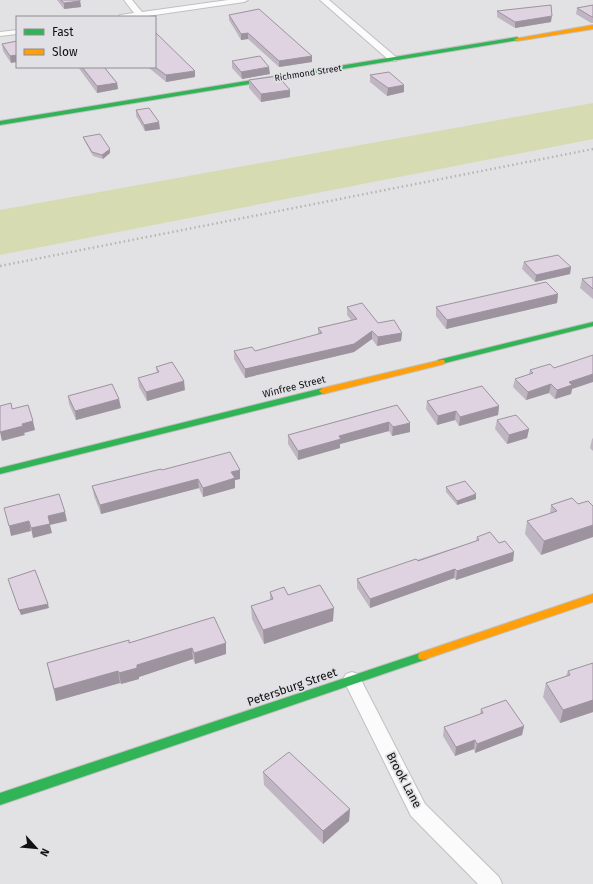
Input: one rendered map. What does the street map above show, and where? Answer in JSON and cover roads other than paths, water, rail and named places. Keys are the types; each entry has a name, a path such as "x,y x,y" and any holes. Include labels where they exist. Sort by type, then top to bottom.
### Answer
{"street":[{"path":"128,0 140,15"},
{"path":"132,16 244,0"},
{"path":"324,0 393,59"},
{"name":"Richmond Street","path":"0,123 593,27"},
{"path":"0,34 16,32"},
{"name":"Winfree Street","path":"0,471 593,324"},
{"name":"Petersburg Street","path":"0,799 593,598"},
{"name":"Brook Lane","path":"352,680 418,810 492,884"}],"railway":[{"path":"0,266 593,149"}]}
